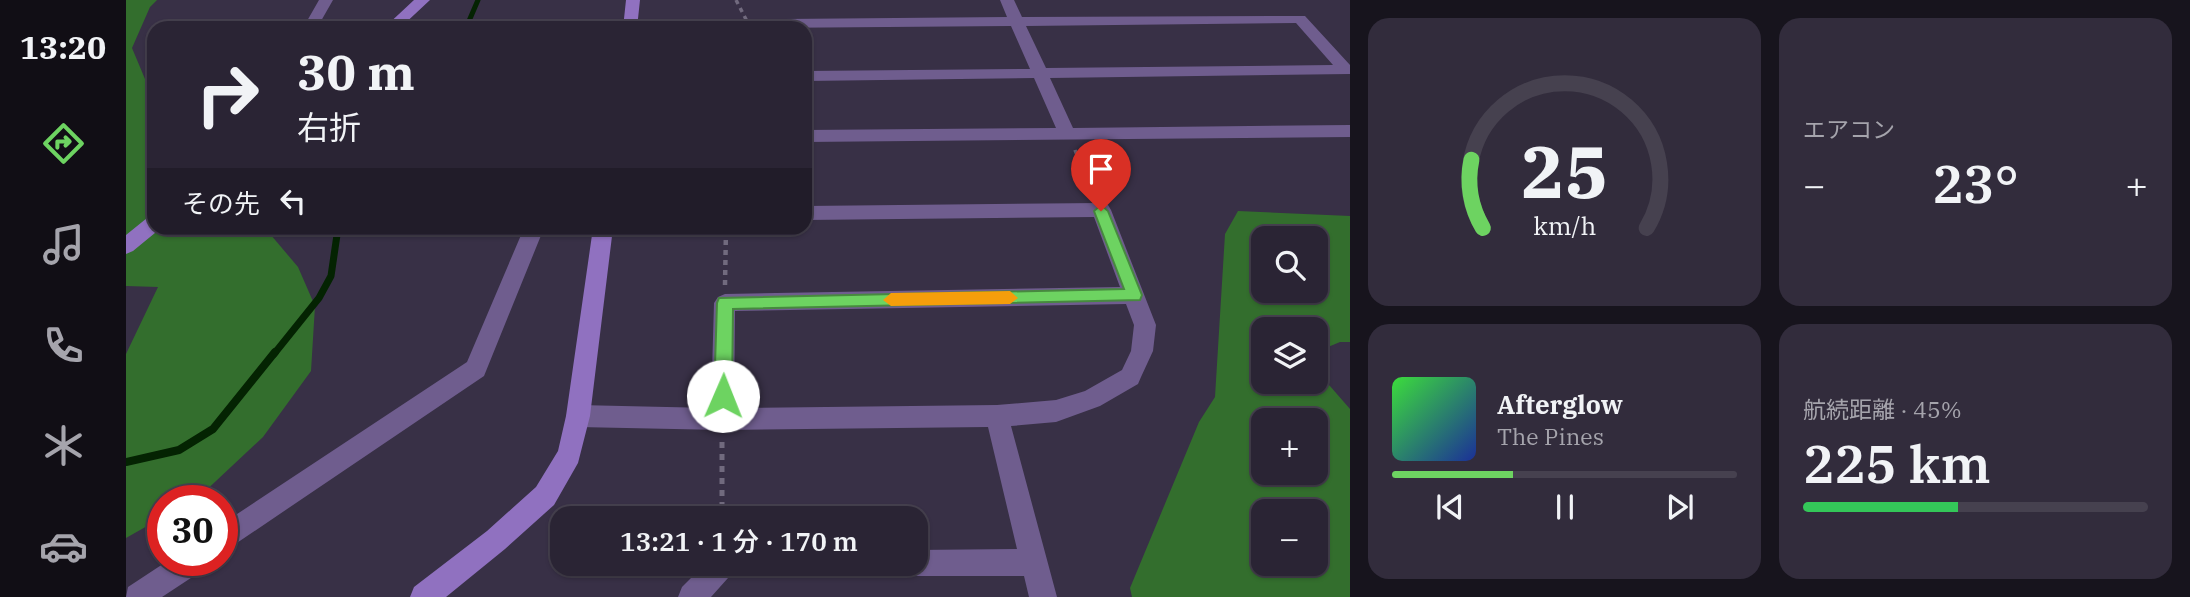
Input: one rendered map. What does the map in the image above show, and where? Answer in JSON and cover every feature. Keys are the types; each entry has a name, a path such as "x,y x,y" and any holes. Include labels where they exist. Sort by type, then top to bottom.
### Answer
{"street":[{"path":"314,21 326,0"},
{"path":"399,21 423,0"},
{"path":"631,21 633,0"},
{"path":"1007,0 1068,135"},
{"path":"812,23 1300,19 1346,70 812,76"},
{"path":"812,136 1350,131"},
{"path":"578,416 722,419 997,416 1056,411 1092,399 1129,377 1142,351 1145,325 1101,211 812,213"},
{"path":"126,246 147,229"},
{"path":"238,529 476,369 530,235"},
{"path":"424,597 545,496 569,455 578,416 602,235"},
{"path":"722,419 725,303 1134,295"},
{"path":"997,416 1043,597"},
{"path":"928,563 1034,562"},
{"path":"138,597 169,576"},
{"path":"692,597 712,576"}],"path":[{"path":"736,0 746,21"},
{"path":"1068,135 1101,211"},
{"path":"725,303 726,235"},
{"path":"722,419 722,506"}],"green space":[{"path":"126,0 157,0 150,7 132,48 147,80 147,235 271,235 298,267 315,306 311,371 263,437 212,485 147,485 147,526 126,538 126,354 158,287 126,286"},
{"path":"1238,211 1350,216 1350,342 1340,342 1328,347 1328,317 1251,317 1251,394 1328,394 1328,384 1350,409 1350,597 1132,597 1130,588 1199,422 1215,397 1225,234"}],"waterway":[{"path":"469,21 478,0"},
{"path":"274,354 319,298 331,276 337,235"},
{"path":"126,462 179,450 213,429 275,352"}],"slow traffic":[{"path":"891,300 1010,298"}],"route":[{"path":"723,396 725,303 1134,295 1101,211"}]}
